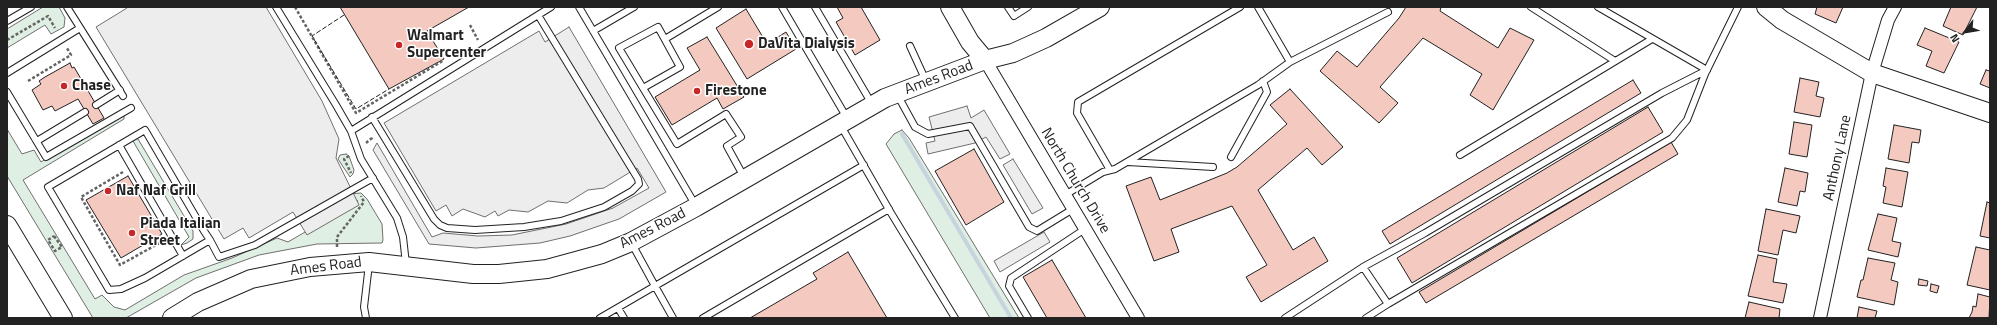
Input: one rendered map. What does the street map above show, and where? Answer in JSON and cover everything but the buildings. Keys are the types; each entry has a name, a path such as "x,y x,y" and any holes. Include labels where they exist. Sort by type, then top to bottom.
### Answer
{"street":[{"path":"950,7 970,42 985,60"},
{"path":"1766,7 1782,20 1872,73 1990,113"},
{"name":"Anthony Lane","path":"1820,318 1872,73 1888,20 1895,7"},
{"name":"Ames Road","path":"172,318 198,302 251,278 310,268 369,262 473,274 547,269 602,254 632,242 844,122 897,94 985,60 1013,53 1046,38 1095,8"},
{"name":"North Church Drive","path":"985,60 1138,318"},
{"path":"7,225 63,318"}],"lane":[{"path":"7,21 31,7"},
{"path":"67,7 121,93 96,105"},
{"path":"276,7 351,131 361,159 397,218 403,237 406,267"},
{"path":"351,131 551,7"},
{"path":"579,7 696,207"},
{"path":"593,31 634,7"},
{"path":"665,39 718,7"},
{"path":"782,7 844,122 864,165 955,318"},
{"path":"815,7 873,106"},
{"path":"1008,7 1014,16 1028,7"},
{"path":"1110,170 1077,113 1078,102 1240,7"},
{"path":"1258,7 1290,62"},
{"path":"1531,7 1615,61"},
{"path":"1598,7 1707,70"},
{"path":"1366,318 1672,138 1687,120 1707,70 1738,7"},
{"path":"1065,195 1103,172 1128,162 1263,81 1290,62 1388,12"},
{"path":"372,117 434,219 440,225 447,228 475,230 524,227 561,221 604,207 632,191 639,184 638,179 538,15"},
{"path":"643,88 680,67 658,26 619,48 643,88 677,144 726,114 741,137 727,146 745,178"},
{"path":"7,73 80,28"},
{"path":"1460,155 1652,39"},
{"path":"910,46 927,82"},
{"path":"1285,318 1363,267 1425,233 1662,93 1707,70"},
{"path":"1230,157 1267,92 1263,81"},
{"path":"7,92 46,157 130,108"},
{"path":"897,94 915,127 928,134 970,126 1029,227 1037,231 1073,209"},
{"path":"37,142 85,112"},
{"path":"210,240 121,289 109,290 48,187 145,130 210,240 219,257 255,245 373,178"},
{"path":"119,146 183,256"},
{"path":"1128,162 1213,167"},
{"path":"600,318 864,165"},
{"path":"703,318 889,209"},
{"path":"1028,318 1009,286 1011,278 1086,230"},
{"path":"632,242 673,318"},
{"path":"366,318 364,307 369,262"},
{"path":"1363,267 1388,304"},
{"path":"618,308 624,318"}],"path":[{"path":"295,7 356,114 444,60"},
{"path":"7,40 48,16 55,28"},
{"path":"470,25 479,39 472,43"},
{"path":"28,82 71,55 67,48"},
{"path":"366,143 372,138 370,134"},
{"path":"349,156 344,159 351,174"},
{"path":"123,172 81,197 120,265 164,241"},
{"path":"337,247 337,237 364,202 359,192"},
{"path":"54,236 62,247 55,251 48,240 54,236"}],"green space":[{"path":"43,7 59,7 65,18 64,27 51,34 45,25 7,48 7,29"},
{"path":"118,116 124,116 124,119 23,180 95,299 102,295 114,307 125,310 184,275 232,258 277,238 288,242 358,201 348,195 349,194 361,193 367,199 382,224 382,243 317,244 259,255 196,278 126,318 93,318 7,176 7,129 22,154 34,150 41,162"},
{"path":"902,130 909,138 1019,318 990,318 886,144 894,134"},
{"path":"135,138 138,139 193,231 193,239 187,243 181,245 189,237 133,141"},
{"path":"346,154 349,156 354,170 350,177 338,159 340,155"}],"shaded area":[{"path":"127,7 266,7 322,101 339,139 336,158 359,205 307,235 293,212 249,238 243,228 224,239 96,27"},
{"path":"569,27 666,192 619,219 570,236 540,243 476,248 429,244 373,150 377,143 432,237 443,233 478,236 512,235 566,224 613,208 649,188 637,168 604,188 588,190 567,203 548,201 528,212 509,210 498,216 495,211 485,217 463,209 452,216 446,205 436,211 384,123 539,31 545,42"},
{"path":"967,106 971,118 984,110 1010,154 1000,159 986,137 975,143 928,154 926,143 935,141 929,117"},
{"path":"1013,159 1043,208 1032,214 1003,165"},
{"path":"1044,232 1050,242 1000,272 994,261"}],"waterway":[{"path":"902,134 1011,318"}],"fence":[{"path":"344,15 312,36 356,109 389,89"}],"place":[{"name":"DaVita Dialysis","path":"749,44"},
{"name":"Walmart Supercenter","path":"399,45"},
{"name":"Chase","path":"64,86"},
{"name":"Firestone","path":"697,91"},
{"name":"Naf Naf Grill","path":"108,191"},
{"name":"Piada Italian Street","path":"132,233"}]}
